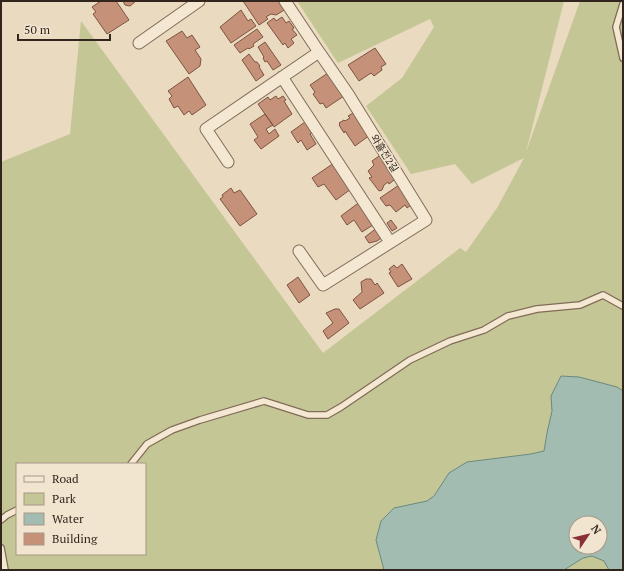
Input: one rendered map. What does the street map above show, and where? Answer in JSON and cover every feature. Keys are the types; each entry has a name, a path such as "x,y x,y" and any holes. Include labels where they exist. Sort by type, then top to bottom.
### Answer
{"street":[{"path":"139,44 199,1"},
{"name":"와흘전2길","path":"285,1 348,94 426,220 323,285 299,251"},
{"path":"228,162 206,129 319,52"},
{"path":"282,78 390,242"}],"lane":[{"path":"623,4 616,27 623,58"},
{"path":"132,463 147,444 172,430 264,401 308,415 327,415 341,408 410,360 450,341 484,330 508,316 537,309 580,305 603,295 623,306"},
{"path":"1,520 16,510"},
{"path":"1,548 5,570"}],"green space":[{"path":"297,1 564,1 526,152 580,1 623,1 623,570 1,570 1,162 70,134 81,21 323,353 460,248 466,252 497,208 524,158 472,184 455,164 411,174 366,106 402,78 434,27 430,19 338,63"}],"water":[{"path":"561,376 579,377 617,387 623,391 623,570 609,570 604,561 592,556 583,558 564,570 384,570 376,540 381,521 394,508 427,501 434,496 449,473 467,462 544,451 552,411 551,396"}],"building":[{"path":"101,1 116,1 129,20 107,34 93,14 96,12 92,7"},
{"path":"123,1 136,1 130,6 125,5"},
{"path":"243,1 280,1 286,9 276,15 271,14 266,17 268,19 259,25"},
{"path":"241,10 248,21 251,19 256,26 231,43 220,27"},
{"path":"282,17 286,23 289,21 294,28 292,29 297,35 291,39 294,43 288,48 285,43 283,45 267,23 274,18 276,21"},
{"path":"257,29 263,37 253,44 254,46 240,53 234,45"},
{"path":"182,31 187,38 192,35 200,47 195,50 201,59 200,66 189,74 166,41"},
{"path":"265,42 281,65 273,70 267,61 265,62 264,57 258,47"},
{"path":"375,48 386,64 381,67 382,70 374,76 371,73 359,81 348,65"},
{"path":"249,54 260,66 259,67 264,75 256,81 242,60"},
{"path":"328,73 344,96 326,108 323,103 320,104 313,94 315,92 310,85"},
{"path":"188,77 206,105 192,115 189,111 184,115 178,106 174,108 169,99 172,96 168,91"},
{"path":"276,96 278,99 283,96 286,100 284,101 292,114 274,127 258,104 268,97 270,100"},
{"path":"355,112 370,135 355,146 345,131 344,133 339,123 350,118 348,116"},
{"path":"265,114 273,125 266,129 269,134 275,129 279,136 261,149 254,140 258,137 250,124"},
{"path":"305,122 312,133 310,134 316,144 307,150 301,140 298,143 291,132"},
{"path":"382,154 398,177 389,184 388,182 384,185 382,190 379,191 369,178 372,177 368,171 374,165 372,161"},
{"path":"334,163 351,189 336,200 324,184 318,187 312,178"},
{"path":"402,183 414,203 407,208 405,205 396,212 390,205 386,206 380,198"},
{"path":"231,188 234,193 240,190 257,214 240,226 220,199 223,197 222,195"},
{"path":"361,201 376,223 362,232 354,220 347,225 341,216"},
{"path":"391,220 397,228 392,231 387,223"},
{"path":"378,227 384,236 377,241 369,243 365,237"},
{"path":"402,264 412,279 398,287 389,273 391,272 389,269 394,265 397,268"},
{"path":"298,277 310,295 299,303 287,285"},
{"path":"366,279 371,279 375,285 377,283 384,293 360,309 353,300 362,292 361,282"},
{"path":"339,309 349,323 328,339 323,331 333,323 326,313"}]}
